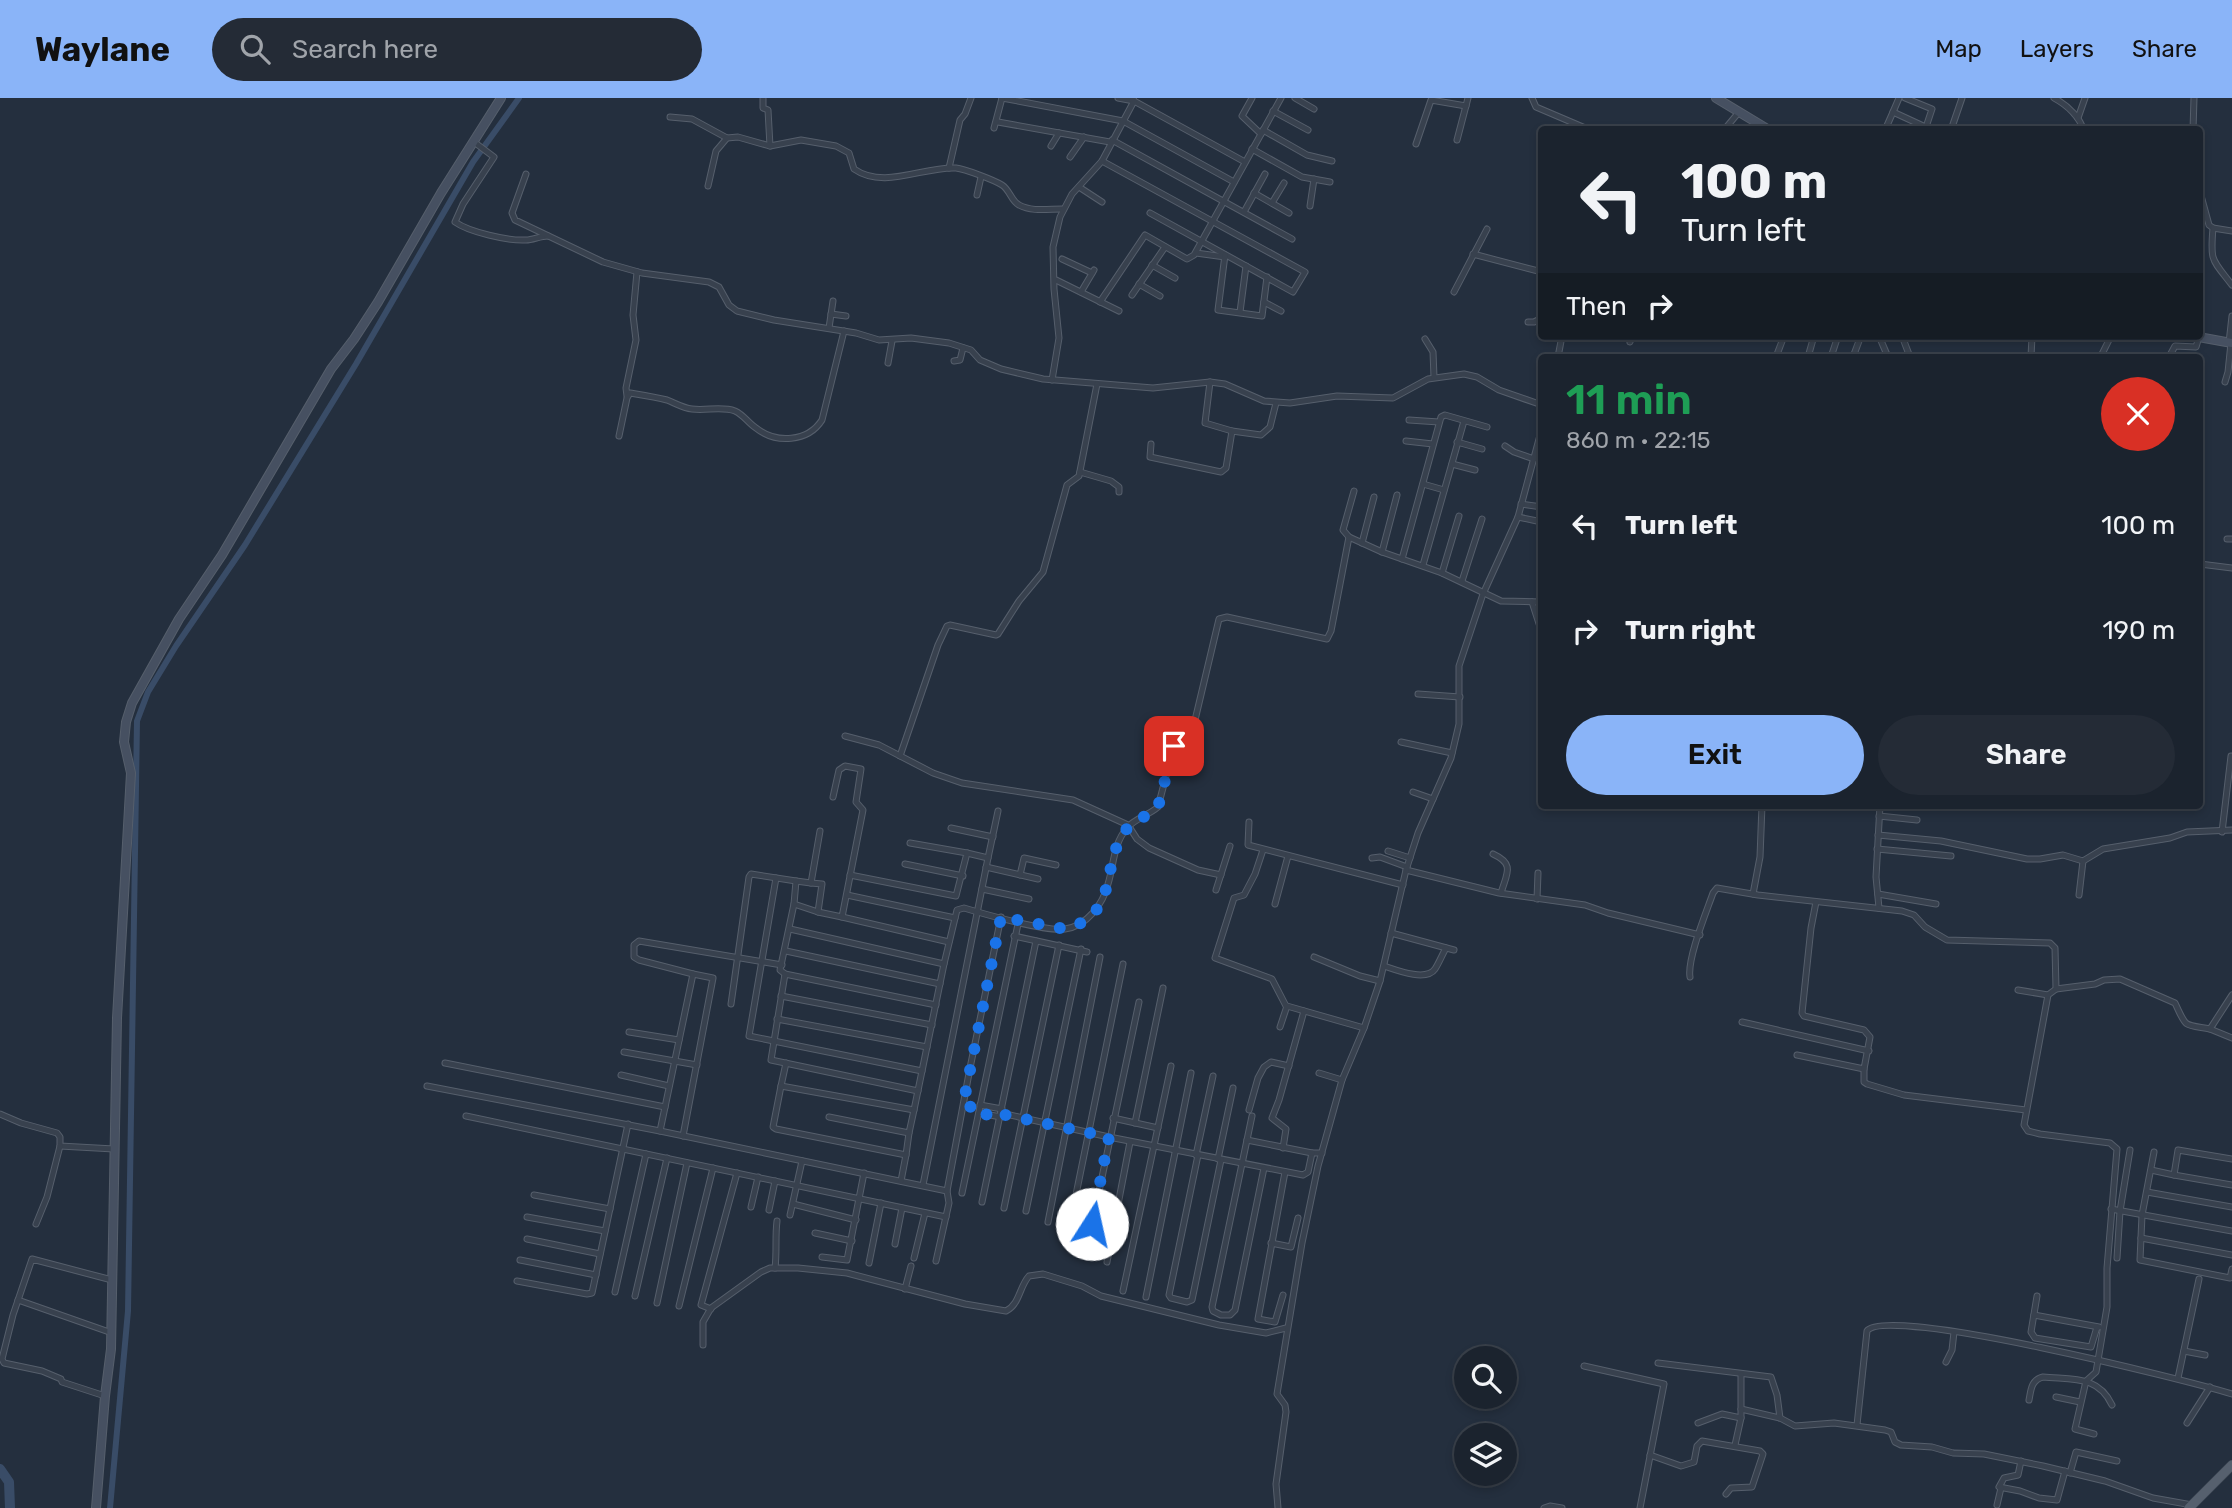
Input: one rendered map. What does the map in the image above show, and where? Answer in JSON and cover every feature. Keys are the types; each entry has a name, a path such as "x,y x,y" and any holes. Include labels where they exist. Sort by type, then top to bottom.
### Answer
{"main road":[{"path":"2190,1506 2232,1465"}],"street":[{"path":"96,1508 112,1333 117,1018 131,773 124,742 126,722 132,703 178,619 222,555 331,369 378,302 441,193 476,143 500,98"},
{"path":"763,98 763,108 768,110 770,119 770,146"},
{"path":"949,168 960,120 971,98"},
{"path":"1234,182 1123,121 1002,98 996,125 1111,141 1292,239"},
{"path":"1118,98 1134,99 1245,162"},
{"path":"1251,98 1242,116 1262,132 1307,155 1332,161"},
{"path":"1100,302 1145,235 1186,259 1196,253 1281,98"},
{"path":"1295,98 1314,108"},
{"path":"1457,140 1468,98"},
{"path":"1532,98 1536,107 1581,126"},
{"path":"1887,126 1899,98"},
{"path":"1905,98 1931,109 1926,126"},
{"path":"1952,126 1962,98"},
{"path":"2054,98 2067,101 2082,126"},
{"path":"2078,118 2085,98"},
{"path":"2193,126 2194,98"},
{"path":"1052,380 1059,338 1053,247 1062,209 1101,161 1134,99"},
{"path":"1416,144 1431,100 1466,106"},
{"path":"1722,100 1762,126"},
{"path":"1273,111 1308,130"},
{"path":"1727,126 1739,112"},
{"path":"1893,112 1924,126"},
{"path":"670,117 692,119 727,138 738,137 770,146 801,140 836,146 849,153 856,171 867,175 900,176 949,168 961,169 1003,186 1016,204 1022,207 1062,209"},
{"path":"1051,146 1059,133"},
{"path":"1070,157 1084,137"},
{"path":"708,186 716,150 727,138"},
{"path":"476,143 494,155 494,161 463,204 455,222 478,231 516,240 548,236"},
{"path":"1252,149 1302,177 1330,182"},
{"path":"1101,161 1305,272 1293,292 1150,213"},
{"path":"526,174 512,217 584,254 637,272 709,282 719,287 729,305 737,311 774,320 892,341 911,338 949,343 971,350 980,360 1001,369 1052,380 1153,388 1210,382 1225,384 1264,401 1290,404 1337,396 1394,398 1434,377 1450,374 1471,375 1499,390 1538,404"},
{"path":"1244,212 1265,174"},
{"path":"977,195 981,177"},
{"path":"1310,206 1314,179"},
{"path":"1272,204 1283,184"},
{"path":"1079,187 1102,202"},
{"path":"1254,193 1289,212"},
{"path":"2203,203 2209,225 2232,231"},
{"path":"2213,228 2213,263 2232,285"},
{"path":"1454,292 1487,229"},
{"path":"1132,295 1165,247"},
{"path":"1196,253 1225,256"},
{"path":"1474,254 1538,271"},
{"path":"1225,256 1218,310 1267,317 1273,307"},
{"path":"1062,259 1093,271 1081,292"},
{"path":"1152,265 1175,278"},
{"path":"1240,312 1246,266"},
{"path":"620,436 628,374 636,340 633,315 637,272"},
{"path":"1262,316 1267,278"},
{"path":"1056,280 1119,311"},
{"path":"1139,284 1160,296"},
{"path":"829,328 833,301"},
{"path":"1264,302 1281,311"},
{"path":"831,314 846,316"},
{"path":"2225,382 2232,316"},
{"path":"1528,321 1538,320"},
{"path":"627,396 632,394 660,399 690,409 732,410 766,434 787,439 801,437 815,431 821,420 844,331"},
{"path":"2203,338 2231,343"},
{"path":"1425,339 1433,352 1434,377"},
{"path":"2170,354 2175,345 2196,347 2196,340"},
{"path":"888,363 892,341"},
{"path":"954,361 960,360 963,348"},
{"path":"1210,382 1205,423 1232,431 1261,435 1270,427 1276,403"},
{"path":"900,756 947,626 996,635 1001,632 1019,601 1043,572 1067,485 1079,476 1097,384"},
{"path":"1402,559 1439,422 1445,415 1487,427"},
{"path":"1409,420 1439,422"},
{"path":"1423,565 1464,421"},
{"path":"1151,444 1150,457 1221,472 1226,468 1232,431"},
{"path":"1406,441 1433,444"},
{"path":"1457,442 1482,449"},
{"path":"1278,1508 1276,1484 1286,1408 1277,1394 1286,1328 1322,1153 1342,1080 1380,981 1410,858 1452,753 1459,724 1459,666 1483,594 1518,517 1538,444"},
{"path":"1505,446 1534,459"},
{"path":"1452,464 1475,470"},
{"path":"1080,472 1111,481 1119,487 1119,492"},
{"path":"1423,484 1444,489"},
{"path":"1354,491 1343,530 1349,537 1462,581 1501,601 1538,602"},
{"path":"1382,552 1397,495"},
{"path":"1362,543 1374,497"},
{"path":"1521,504 1538,507"},
{"path":"1442,573 1459,516"},
{"path":"1518,517 1537,521"},
{"path":"1462,581 1482,520"},
{"path":"1171,757 1186,758 1219,619 1227,617 1327,639 1331,631 1349,537"},
{"path":"2203,564 2232,568"},
{"path":"1532,602 1538,621"},
{"path":"1418,694 1460,697"},
{"path":"845,737 879,744 933,773 962,783 1073,800 1128,825 1137,839 1149,848 1198,870 1221,875"},
{"path":"1401,742 1452,753"},
{"path":"901,1181 957,910 960,908 1056,929 1073,927 1089,917 1108,887 1115,849 1128,825 1158,807 1175,745 1189,747"},
{"path":"2222,831 2231,756"},
{"path":"833,797 839,770 845,766 861,769 856,802 863,810 842,917"},
{"path":"1413,792 1433,799"},
{"path":"1754,894 1760,857 1762,809"},
{"path":"1879,908 1876,877 1880,809"},
{"path":"923,1185 998,811"},
{"path":"1879,816 1917,820"},
{"path":"1249,822 1247,844 1403,886"},
{"path":"951,828 993,837"},
{"path":"811,883 820,831"},
{"path":"1878,835 1941,841 2027,859 2063,855 2083,861 2104,849 2170,838 2187,832 2232,831"},
{"path":"910,843 988,858"},
{"path":"1216,890 1230,846"},
{"path":"1877,849 1951,856"},
{"path":"1264,850 1244,895 1234,898 1215,958 1272,979 1286,1006 1280,1027"},
{"path":"1388,851 1410,858"},
{"path":"850,875 954,897 967,853"},
{"path":"1493,854 1507,862 1508,870 1502,893"},
{"path":"1275,904 1288,856"},
{"path":"1020,875 1024,858 1056,865"},
{"path":"1373,858 1502,893 1585,905 1700,935"},
{"path":"2080,895 2083,861"},
{"path":"905,863 962,876"},
{"path":"986,867 1038,879"},
{"path":"1537,899 1538,873"},
{"path":"731,1004 751,874 822,884 818,912"},
{"path":"776,878 749,1035 922,1071"},
{"path":"796,881 790,929 780,970 785,974 936,1005"},
{"path":"982,889 1029,899"},
{"path":"1690,978 1689,968 1716,889 1879,908 1914,915 1926,927 1947,940 2050,943 2055,948 2056,989"},
{"path":"1878,894 1936,904"},
{"path":"847,895 955,918"},
{"path":"1816,902 1802,1013 1804,1016 1864,1030 1870,1037 1864,1082 1904,1095 2026,1110"},
{"path":"794,904 949,942"},
{"path":"936,1261 949,1203 947,1191 963,1105 1001,917"},
{"path":"962,1193 1018,924"},
{"path":"790,929 944,964"},
{"path":"1391,933 1454,950"},
{"path":"1014,936 1084,951 1026,1211"},
{"path":"683,1136 713,978 639,960 634,957 634,945 639,941 782,965"},
{"path":"982,1202 1037,941"},
{"path":"1004,1208 1059,945"},
{"path":"1384,966 1428,974 1434,970 1446,948"},
{"path":"786,951 940,984"},
{"path":"1048,1222 1100,957"},
{"path":"1314,957 1360,976 1380,981"},
{"path":"1123,964 1071,1219 1072,1224 1081,1228 1092,1224 1139,1002"},
{"path":"660,1131 692,974"},
{"path":"785,974 771,1060 918,1091"},
{"path":"2037,1296 2032,1337 2092,1347 2107,1307 2116,1147 2110,1143 2028,1131 2024,1125 2048,995 2056,989 2095,984 2104,979 2120,979 2175,1003 2180,1017 2187,1025 2210,1029 2232,1038"},
{"path":"1135,1123 1163,988"},
{"path":"2018,990 2048,995"},
{"path":"2210,1029 2232,995"},
{"path":"781,996 932,1025"},
{"path":"1286,1006 1364,1028"},
{"path":"1283,1147 1286,1129 1272,1118 1304,1011"},
{"path":"777,1019 927,1047"},
{"path":"1742,1022 1868,1051"},
{"path":"629,1032 679,1040"},
{"path":"624,1052 697,1065"},
{"path":"1797,1055 1864,1069"},
{"path":"1265,1168 1235,1310 1230,1315 1221,1315 1213,1311 1212,1307 1247,1140 1250,1113 1264,1067 1271,1062 1289,1066"},
{"path":"445,1063 665,1107"},
{"path":"786,1063 775,1107 775,1129 906,1155"},
{"path":"1123,1290 1171,1066"},
{"path":"1146,1297 1191,1073"},
{"path":"1319,1073 1342,1080"},
{"path":"621,1075 669,1086"},
{"path":"1213,1076 1170,1295 1181,1302 1192,1300 1233,1088"},
{"path":"427,1086 628,1124 947,1191"},
{"path":"781,1086 914,1110"},
{"path":"963,1105 1130,1142 1285,1172 1307,1174 1312,1153"},
{"path":"0,1114 60,1136 47,1197 36,1224"},
{"path":"466,1116 946,1217"},
{"path":"829,1118 909,1133"},
{"path":"1113,1118 1158,1128"},
{"path":"517,1281 587,1294 594,1290 628,1124"},
{"path":"1247,1140 1322,1153"},
{"path":"1107,1262 1130,1142"},
{"path":"60,1146 114,1149"},
{"path":"2117,1258 2120,1211 2130,1150"},
{"path":"2174,1175 2178,1150 2232,1159"},
{"path":"2154,1152 2142,1215 2140,1260 2230,1278 2232,1269"},
{"path":"615,1292 646,1154"},
{"path":"635,1296 667,1158"},
{"path":"790,1215 802,1161"},
{"path":"657,1303 687,1163"},
{"path":"679,1306 713,1168"},
{"path":"2151,1170 2232,1185"},
{"path":"1283,1295 1275,1322 1258,1319 1285,1172"},
{"path":"711,1309 701,1305 737,1173"},
{"path":"822,1257 846,1261 864,1173"},
{"path":"751,1207 758,1177"},
{"path":"769,1210 775,1181"},
{"path":"2147,1192 2232,1207"},
{"path":"534,1195 610,1209"},
{"path":"869,1263 881,1203"},
{"path":"793,1204 856,1220"},
{"path":"895,1244 902,1208"},
{"path":"2111,1209 2232,1231"},
{"path":"914,1258 925,1213"},
{"path":"527,1217 605,1231"},
{"path":"1271,1242 1291,1247 1298,1218"},
{"path":"775,1268 777,1221"},
{"path":"815,1233 852,1241"},
{"path":"2141,1238 2232,1255"},
{"path":"527,1239 600,1254"},
{"path":"105,1396 62,1382 61,1379 42,1371 4,1363 3,1351 32,1259 112,1280"},
{"path":"520,1260 596,1275"},
{"path":"905,1289 911,1266"},
{"path":"702,1345 703,1322 711,1309 761,1272 775,1268 847,1273 1006,1311 1016,1303 1028,1276 1043,1275 1082,1286 1101,1296 1219,1325 1266,1333 1286,1328"},
{"path":"2178,1378 2199,1279"},
{"path":"18,1300 112,1333"},
{"path":"2034,1315 2100,1327"},
{"path":"1857,1425 1864,1351 1870,1327 1885,1324 1954,1332 2098,1359 2232,1394"},
{"path":"2094,1434 2075,1429 2086,1381 2096,1372 2100,1327"},
{"path":"1946,1362 1952,1350 1954,1332"},
{"path":"2184,1351 2205,1355"},
{"path":"1658,1363 1773,1379 1780,1418"},
{"path":"1584,1366 1664,1384 1640,1508"},
{"path":"1735,1445 1741,1418 1741,1374"},
{"path":"2029,1400 2032,1384 2039,1378 2086,1381 2104,1391 2112,1405"},
{"path":"2187,1423 2210,1387"},
{"path":"2056,1397 2081,1402"},
{"path":"1708,1409 1713,1415"},
{"path":"1741,1409 1780,1418 1795,1426 1825,1423 1888,1430 1901,1445 2021,1461 2105,1481 2153,1498 2190,1506"},
{"path":"1698,1423 1713,1415 1741,1418"},
{"path":"1650,1455 1686,1466 1694,1462 1697,1447 1702,1441 1735,1445 1763,1454 1752,1487 1731,1488 1726,1494"},
{"path":"2001,1488 2055,1504 2076,1452 2117,1461"},
{"path":"1997,1506 1999,1487 2004,1478 2018,1475 2021,1461"},
{"path":"2223,1474 2232,1480"},
{"path":"1544,1508 1562,1508"}],"waterway":[{"path":"110,1508 128,1311 137,721 148,692 176,646 245,545 356,364 473,162 519,98"},
{"path":"0,1469 9,1482 10,1508"}],"route":[{"path":"1092,1224 1109,1137 1001,1114 1000,1117 979,1113 980,1109 963,1105 1001,917 1056,929 1073,927 1089,917 1108,887 1115,849 1128,825 1158,807 1174,746"}]}
